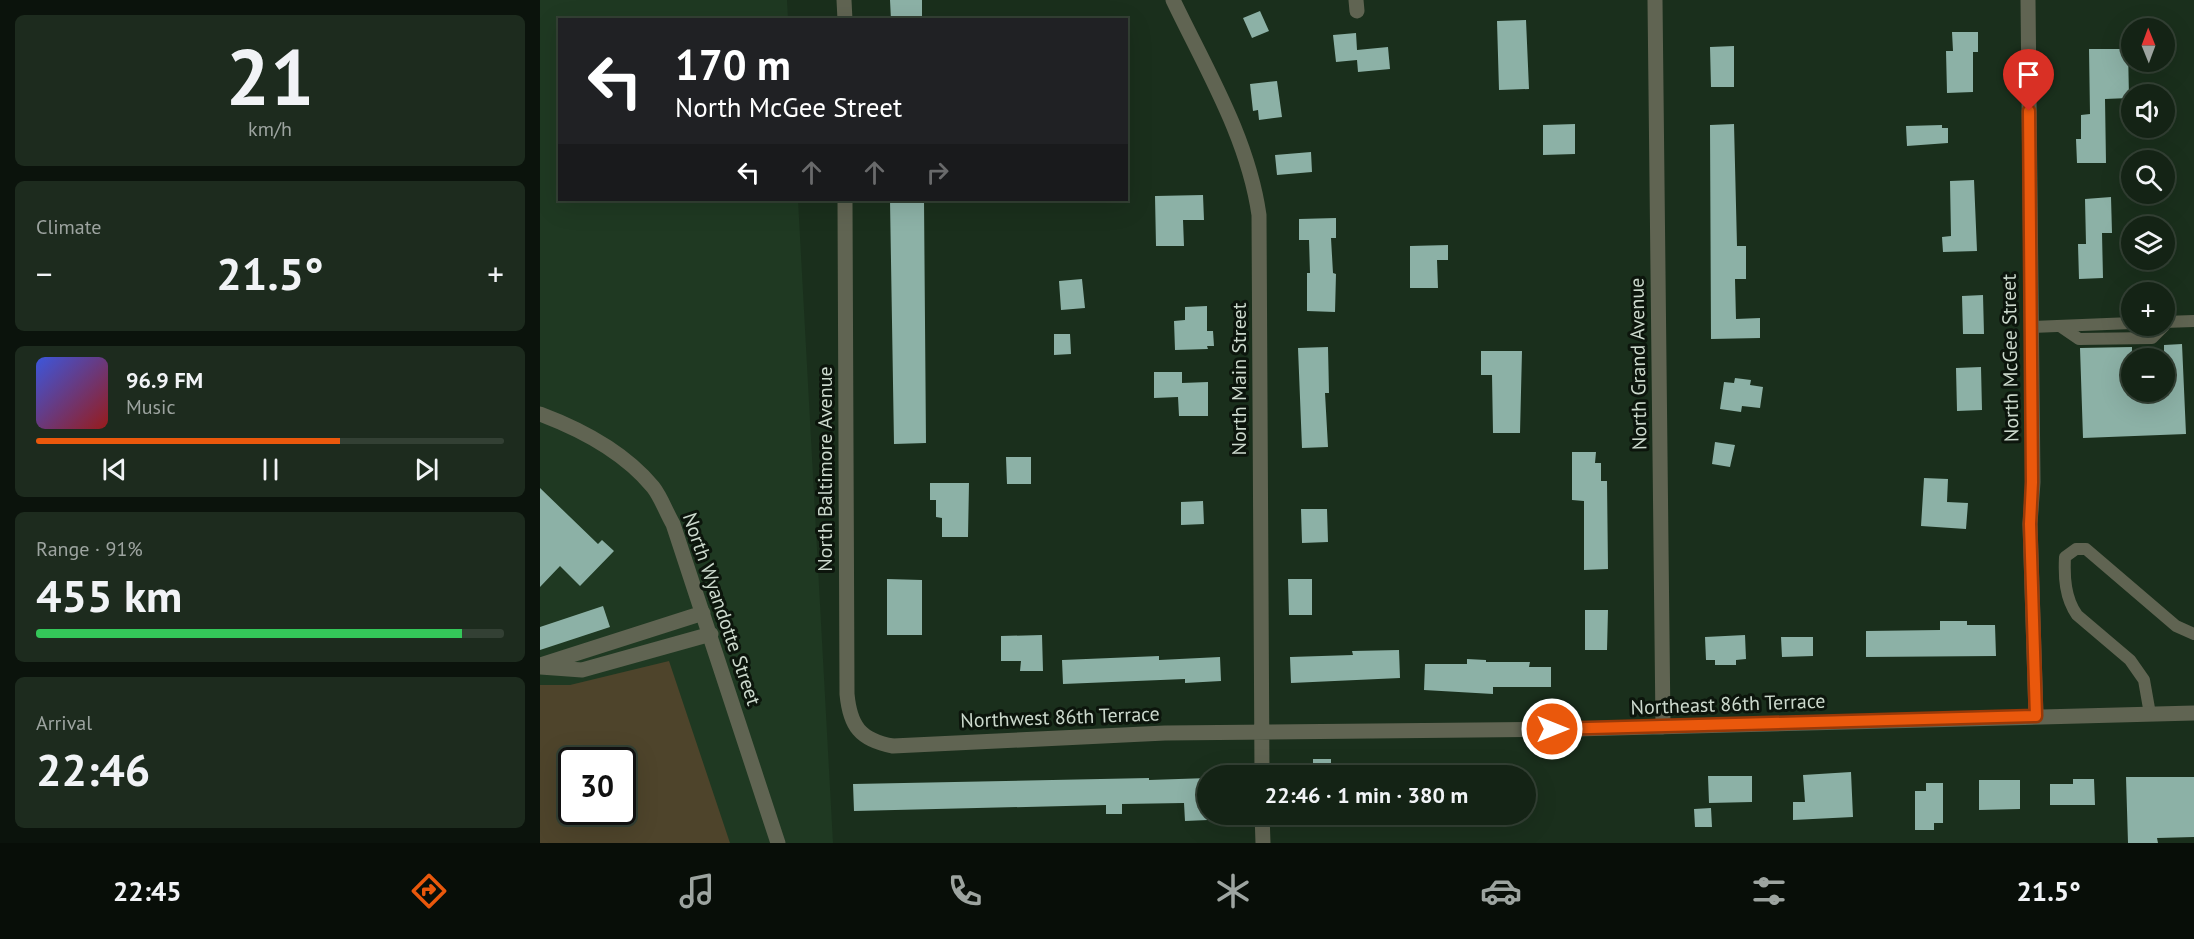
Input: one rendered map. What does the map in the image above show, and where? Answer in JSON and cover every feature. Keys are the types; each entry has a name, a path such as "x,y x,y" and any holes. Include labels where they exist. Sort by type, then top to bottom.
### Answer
{"street":[{"path":"844,0 844,18"},
{"name":"North Main Street","path":"1173,0 1244,147 1255,186 1259,215 1262,765"},
{"name":"North Grand Avenue","path":"1655,0 1663,727"},
{"name":"North McGee Street","path":"2028,0 2032,482 2030,524 2036,716"},
{"name":"North Baltimore Avenue","path":"845,201 847,694 851,722 862,734"},
{"name":"North Wyandotte Street","path":"540,414 571,426 618,457 653,487 673,524 778,843"},
{"path":"540,666 703,613"},
{"path":"540,666 582,670 711,634"},
{"name":"Northeast 86th Terrace","path":"1263,734 1391,729 1663,727 2194,713"},
{"name":"Northwest 86th Terrace","path":"862,734 878,743 893,746 1130,734 1263,734"},
{"path":"1262,825 1263,843"}],"lane":[{"path":"2175,323 2194,321"},
{"path":"2031,327 2121,323"},
{"path":"2060,326 2079,339 2152,338 2154,336"},
{"path":"2150,714 2144,680 2130,660 2077,615 2071,606 2064,575 2065,557 2076,549 2086,549 2176,626 2194,633"}],"shaded area":[{"path":"540,0 787,0 788,18 558,18 558,201 798,201 833,843 540,843"},
{"path":"669,661 730,843 540,843 540,685 570,685"}],"building":[{"path":"890,0 922,0 922,18 891,18"},
{"path":"1260,11 1269,31 1252,38 1243,18"},
{"path":"1526,20 1529,89 1499,90 1497,21"},
{"path":"1952,32 1978,32 1978,52 1973,52 1973,92 1947,93 1946,51 1953,51"},
{"path":"1356,33 1357,50 1388,47 1390,69 1358,72 1357,60 1336,62 1333,35"},
{"path":"1734,46 1734,87 1711,87 1710,47"},
{"path":"2089,49 2121,49 2121,72 2128,72 2129,84 2121,84 2121,98 2105,99 2106,163 2077,163 2076,139 2081,139 2081,115 2090,114"},
{"path":"1277,81 1282,117 1259,120 1258,110 1253,111 1250,84"},
{"path":"1575,124 1575,154 1543,155 1543,125"},
{"path":"1734,124 1737,246 1746,246 1746,279 1735,279 1736,319 1760,318 1760,338 1711,339 1710,125"},
{"path":"1942,125 1942,128 1948,128 1948,143 1907,146 1906,126"},
{"path":"1311,152 1312,172 1277,175 1275,155"},
{"path":"1974,180 1977,251 1943,252 1942,237 1951,236 1950,181"},
{"path":"1203,195 1204,220 1183,220 1184,246 1156,246 1155,196"},
{"path":"2111,197 2112,233 2102,233 2103,278 2079,279 2078,244 2086,244 2085,199"},
{"path":"890,201 924,201 926,443 894,444"},
{"path":"1336,218 1336,238 1331,238 1333,273 1336,274 1335,312 1307,311 1307,273 1310,273 1309,240 1299,240 1299,219"},
{"path":"1448,245 1448,260 1437,260 1438,288 1410,288 1410,246"},
{"path":"1082,279 1085,308 1061,310 1059,281"},
{"path":"1983,295 1984,334 1963,334 1962,296"},
{"path":"1207,306 1207,331 1213,331 1214,346 1207,346 1208,349 1175,350 1174,321 1185,320 1185,307"},
{"path":"1054,334 1070,334 1071,354 1054,355"},
{"path":"2182,344 2186,434 2083,438 2080,348 2132,347 2121,348 2121,402 2175,402 2175,348 2164,348 2164,345"},
{"path":"1328,347 1329,393 1325,393 1328,447 1302,448 1298,348"},
{"path":"1481,351 1522,351 1520,433 1493,433 1492,375 1481,375"},
{"path":"1981,367 1982,410 1957,411 1956,368"},
{"path":"1154,372 1182,372 1182,383 1208,382 1208,416 1179,416 1178,397 1154,398"},
{"path":"1735,378 1751,380 1750,385 1763,387 1760,408 1742,406 1741,412 1720,409 1724,382 1734,383"},
{"path":"1715,442 1735,445 1730,467 1712,464"},
{"path":"1572,452 1596,452 1595,463 1601,463 1601,481 1607,481 1608,569 1584,570 1584,501 1572,500"},
{"path":"1006,457 1031,457 1031,484 1007,484"},
{"path":"1924,478 1948,479 1947,502 1968,503 1966,529 1921,526"},
{"path":"930,483 969,483 968,537 942,537 942,518 936,517 936,500 930,500"},
{"path":"540,488 598,544 602,540 614,551 580,586 560,566 540,587"},
{"path":"1203,501 1204,524 1181,525 1181,502"},
{"path":"1301,509 1327,509 1328,542 1302,543"},
{"path":"887,579 922,580 922,635 887,635"},
{"path":"1288,579 1312,579 1312,615 1289,615"},
{"path":"603,606 610,627 540,650 540,627"},
{"path":"1585,610 1608,610 1607,650 1585,650"},
{"path":"1940,621 1967,621 1967,625 1995,625 1996,656 1866,657 1866,631 1940,630"},
{"path":"1042,635 1043,671 1020,671 1021,661 1001,661 1001,636"},
{"path":"1745,635 1746,659 1736,660 1736,665 1715,665 1715,660 1706,660 1705,637"},
{"path":"1781,637 1813,637 1813,656 1782,657"},
{"path":"1399,650 1400,678 1291,683 1290,657 1353,655 1352,651"},
{"path":"1159,656 1159,660 1220,657 1221,681 1185,683 1185,679 1063,684 1062,660"},
{"path":"1467,659 1486,660 1486,662 1530,662 1529,667 1551,667 1551,687 1493,687 1493,694 1424,690 1425,664 1467,664"},
{"path":"1313,759 1331,759 1331,765 1313,765"},
{"path":"1851,772 1853,817 1793,820 1793,802 1805,802 1803,775"},
{"path":"1708,776 1752,776 1752,802 1709,803"},
{"path":"2126,777 2194,777 2194,837 2157,838 2158,843 2128,843"},
{"path":"1197,778 1197,820 1185,821 1184,803 1122,804 1122,814 1106,814 1106,805 854,811 853,784"},
{"path":"2073,779 2094,779 2095,805 2050,805 2050,784 2073,784"},
{"path":"1979,780 2020,780 2020,809 1979,810"},
{"path":"1926,783 1943,783 1943,823 1934,823 1934,830 1915,830 1915,791 1926,791"},
{"path":"1711,808 1712,827 1695,827 1694,809"}],"route":[{"path":"1552,729 2036,716 2030,524 2032,482 2029,111"}]}
